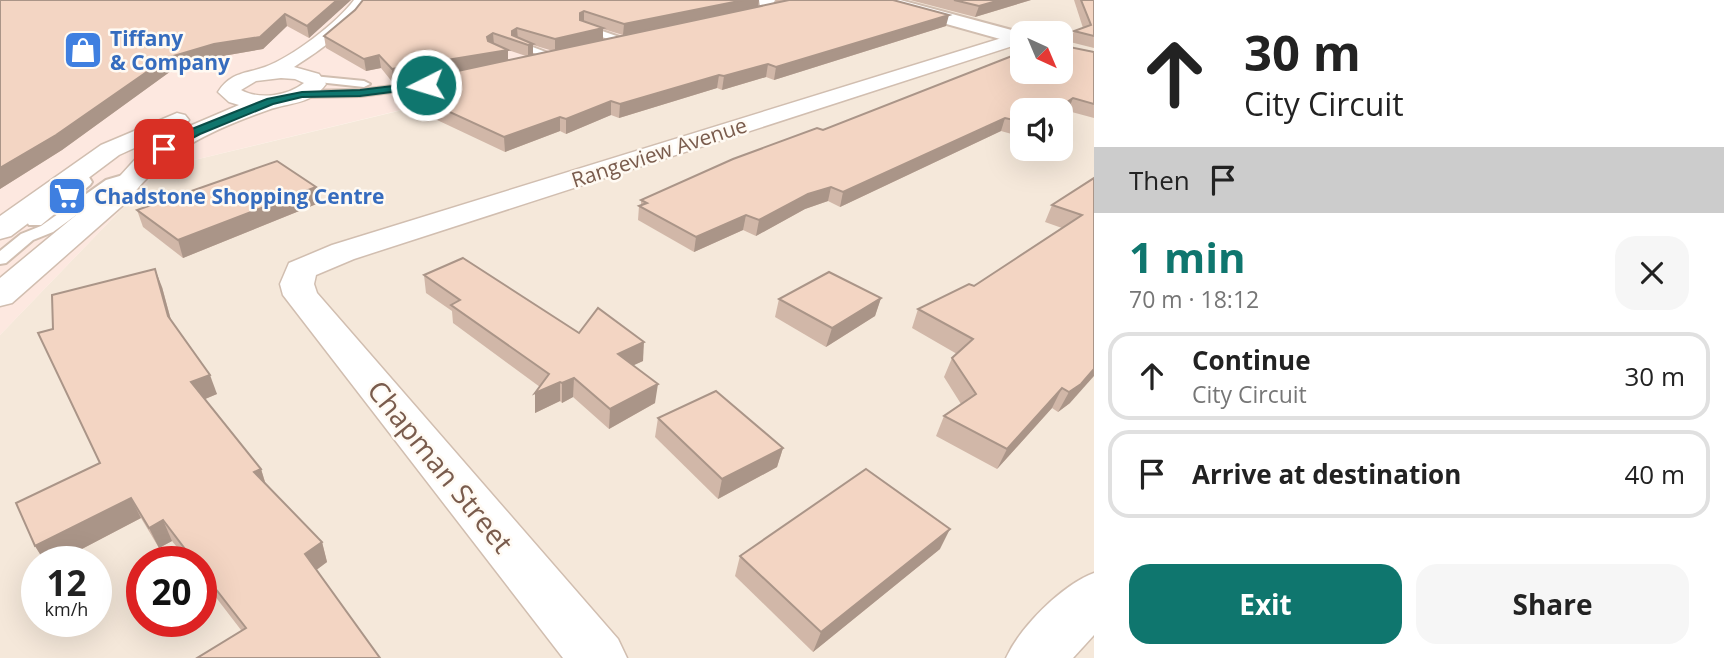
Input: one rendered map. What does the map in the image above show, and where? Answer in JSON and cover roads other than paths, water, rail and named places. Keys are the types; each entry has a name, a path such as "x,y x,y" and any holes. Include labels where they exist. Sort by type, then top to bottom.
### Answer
{"street":[{"path":"230,95 229,89 234,84 267,74 306,51 353,13 362,0"},
{"path":"0,296 120,193 130,177 147,160 173,143 308,83 325,67 328,58 374,12 380,0"},
{"path":"881,0 1010,35"},
{"path":"860,2 961,23"},
{"name":"Rangeview Avenue","path":"301,270 325,258 1010,41"},
{"path":"267,74 291,73 308,83"},
{"path":"13,234 79,172 121,145 230,95 245,101 270,101"},
{"name":"Chapman Street","path":"301,270 297,284 300,295 598,658"},
{"path":"1035,658 1094,597"}],"lane":[{"path":"585,28 622,41"},
{"path":"599,47 635,38"},
{"path":"519,45 559,56 535,61"},
{"path":"308,83 387,88"},
{"path":"308,83 360,93 435,83"},
{"path":"0,259 13,234 47,229 111,183 130,177"}],"place":[{"name":"Tiffany & Company","path":"83,50"},
{"name":"Chadstone Shopping Centre","path":"67,196"}]}
